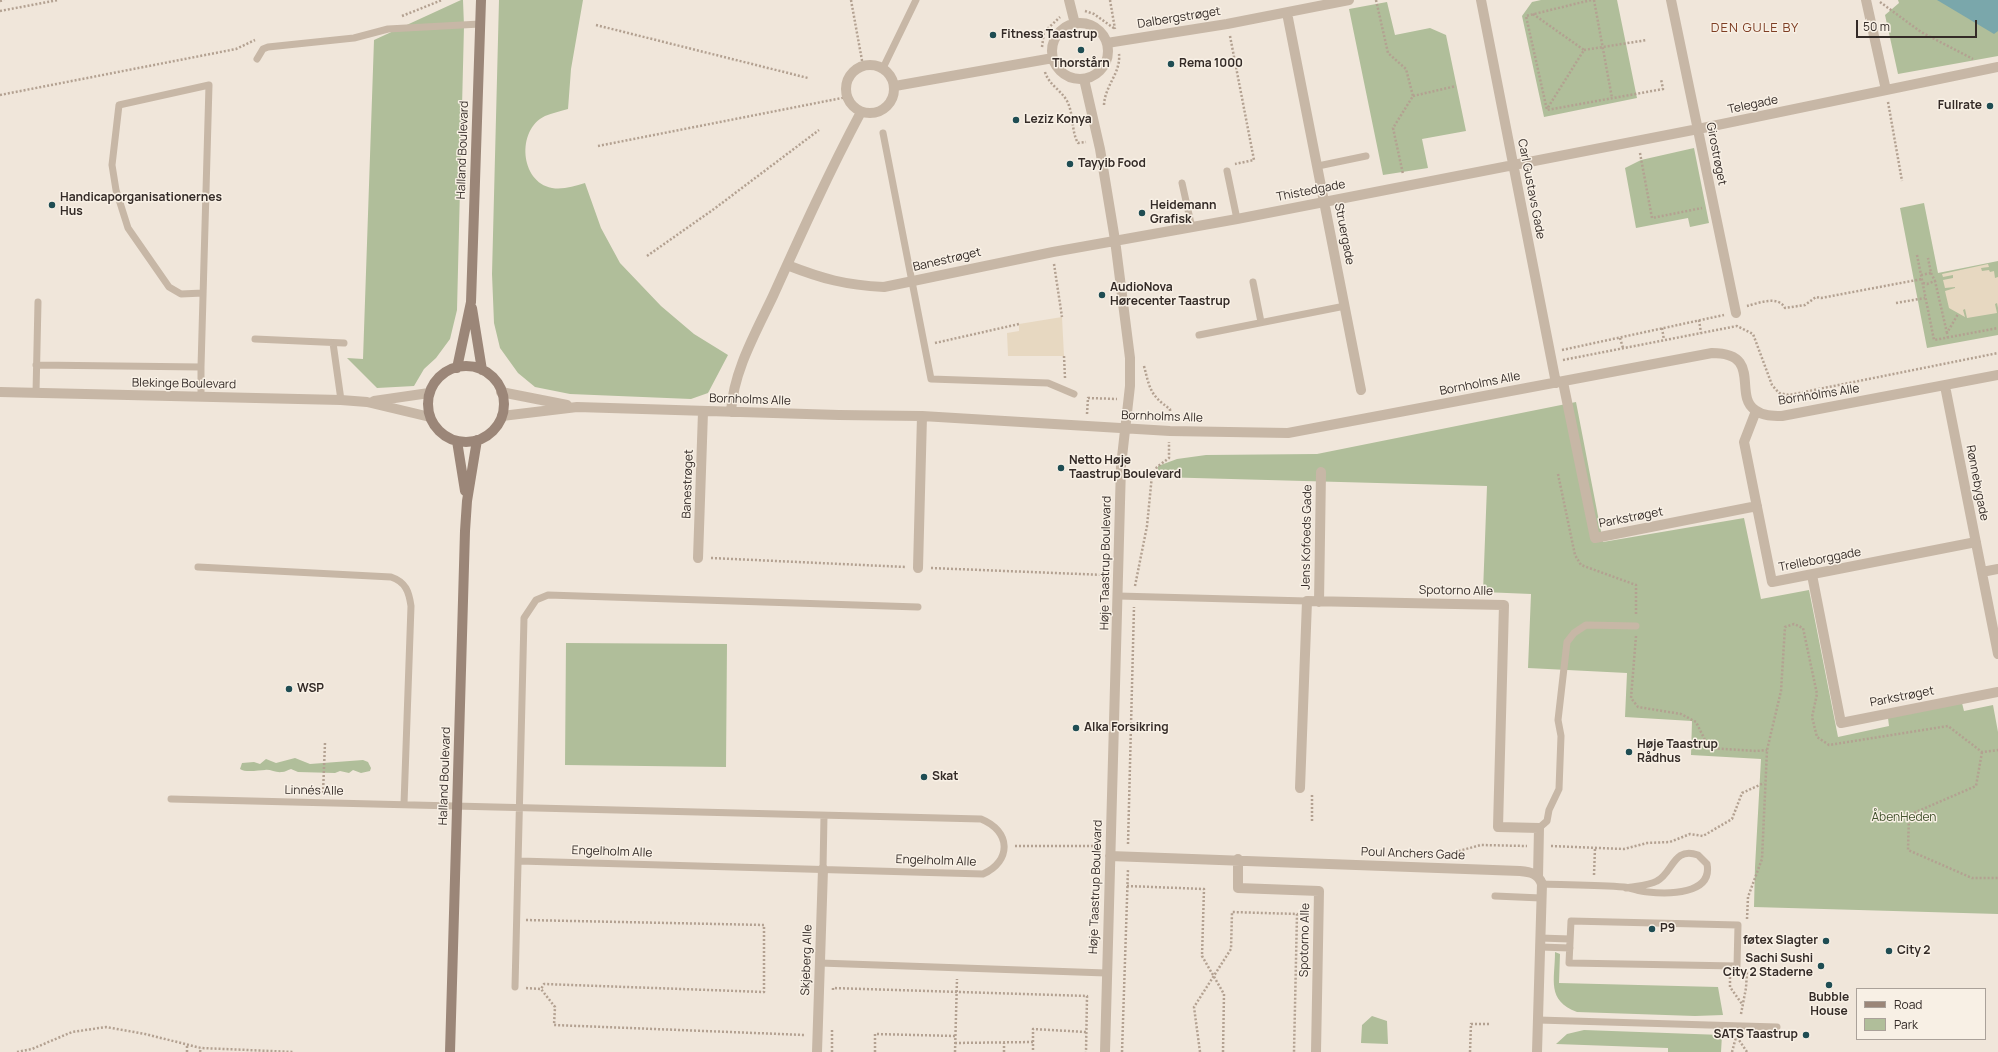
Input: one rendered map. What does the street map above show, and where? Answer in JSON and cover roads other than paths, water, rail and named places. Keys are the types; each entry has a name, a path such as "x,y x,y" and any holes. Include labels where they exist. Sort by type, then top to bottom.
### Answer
{"street":[{"name":"Halland Boulevard","path":"457,368 471,302 480,0"},
{"path":"1070,0 1075,24"},
{"name":"Dalbergstrøget","path":"1113,43 1228,24 1349,0"},
{"name":"Carl Gustavs Gade","path":"1481,0 1551,357 1560,382"},
{"name":"Girostrøget","path":"1671,0 1736,310"},
{"path":"1866,0 1886,90"},
{"name":"Struergade","path":"1287,13 1361,390"},
{"path":"1075,24 1091,25 1113,43 1108,53 1106,62 1101,70 1093,76 1084,79 1077,79 1065,74 1053,58 1055,40 1066,27 1075,24"},
{"path":"895,86 1053,58"},
{"path":"863,66 877,66 883,68 889,73 895,86 894,94 888,106 875,113 861,112 852,106 847,97 846,84 848,78 852,72 863,66"},
{"name":"Telegade","path":"1513,166 1994,68"},
{"name":"Høje Taastrup Boulevard","path":"1084,79 1100,149 1115,240 1130,358 1128,399 1121,466 1105,1052"},
{"path":"731,412 733,391 748,351 822,187 861,112"},
{"name":"Thistedgade","path":"1115,240 1192,228 1513,166"},
{"name":"Banestrøget","path":"787,265 822,278 856,285 884,286 912,282 1115,240"},
{"name":"Halland Boulevard","path":"471,302 482,370"},
{"name":"Bornholms Alle","path":"501,392 577,407 704,412 922,416 1170,431 1288,433 1702,355 1723,354 1735,358 1740,363 1743,370 1748,402 1756,411 1769,416 1782,416 1998,375"},
{"path":"472,367 482,370 492,376 501,392 504,406 502,416 497,426 490,434 470,442 457,441 445,437 436,428 430,417 428,405 429,393 441,375 457,368 472,367"},
{"name":"Parkstrøget","path":"1560,382 1595,538 1757,506"},
{"name":"Rønnebygade","path":"1945,386 1998,654"},
{"name":"Blekinge Boulevard","path":"0,392 341,400 367,402 430,417"},
{"name":"Blekinge Boulevard","path":"367,402 429,393"},
{"name":"Bornholms Alle","path":"502,416 577,407"},
{"name":"Trelleborggade","path":"1756,411 1744,442 1772,582 1976,542"},
{"name":"Banestrøget","path":"698,558 704,412"},
{"path":"918,568 922,416"},
{"name":"Halland Boulevard","path":"450,1052 467,501 477,440"},
{"name":"Halland Boulevard","path":"457,441 467,501"},
{"name":"Jens Kofoeds Gade","path":"1319,602 1321,472"},
{"path":"1982,572 1998,569"},
{"name":"Parkstrøget","path":"1812,574 1841,723 1998,692"},
{"path":"1300,788 1307,601"},
{"name":"Spotorno Alle","path":"1307,601 1504,605 1498,827 1539,828"},
{"path":"1537,1052 1541,898 1540,880 1533,846 1539,828"},
{"name":"Poul Anchers Gade","path":"1110,851 1128,856 1238,859 1520,871 1530,872 1540,880"},
{"name":"Spotorno Alle","path":"1238,859 1238,888 1319,891 1316,1052"},
{"name":"Skjeberg Alle","path":"817,1052 822,869"}],"lane":[{"path":"883,68 916,0"},
{"path":"257,59 263,49 268,48 354,38 388,30 480,24"},
{"path":"201,397 209,85 119,105 112,165 116,190 128,228 164,281 175,292 182,294 203,293"},
{"path":"883,133 931,379 1048,383 1074,394"},
{"path":"1318,166 1366,156"},
{"path":"1227,171 1237,219"},
{"path":"1182,183 1192,228"},
{"path":"1253,282 1261,322"},
{"path":"36,393 38,302"},
{"path":"1199,335 1345,306"},
{"path":"255,339 344,343"},
{"path":"333,343 341,400"},
{"path":"36,365 201,367"},
{"path":"198,567 391,577 399,580 409,591 411,606 404,804"},
{"path":"515,987 524,618 536,600 548,595 918,607"},
{"path":"1118,596 1307,601"},
{"path":"1539,828 1547,821 1549,810 1559,789 1561,736 1558,720 1567,642 1574,633 1586,625 1636,626"},
{"name":"Linnés Alle","path":"171,799 457,806"},
{"path":"457,806 824,816 822,869"},
{"name":"Engelholm Alle","path":"519,861 983,874 994,869 1000,862 1004,846 1003,838 998,829 992,824 981,820 824,816"},
{"path":"1540,880 1626,888 1647,892 1675,893 1693,889 1704,880 1708,872 1707,864 1698,855 1686,854 1676,858 1662,878 1657,881 1626,888"},
{"path":"1494,896 1541,898"},
{"path":"1570,921 1738,925 1737,966 1569,963 1570,939 1570,921"},
{"path":"1540,943 1570,939"},
{"path":"1540,943 1570,948"},
{"path":"820,963 1106,973"},
{"path":"1538,1020 1777,1027"}],"water":[{"path":"1937,0 1998,0 1998,31 1994,34"}],"place":[{"name":"Fitness Taastrup","path":"993,35"},
{"name":"Thorstårn","path":"1081,50"},
{"name":"Rema 1000","path":"1171,64"},
{"name":"Fullrate","path":"1990,106"},
{"name":"Leziz Konya","path":"1016,120"},
{"name":"Tayyib Food","path":"1070,164"},
{"name":"Handicaporganisationernes Hus","path":"52,205"},
{"name":"Heidemann Grafisk","path":"1142,213"},
{"name":"AudioNova Hørecenter Taastrup","path":"1102,295"},
{"name":"Netto Høje Taastrup Boulevard","path":"1061,468"},
{"name":"WSP","path":"289,689"},
{"name":"Alka Forsikring","path":"1076,728"},
{"name":"Høje Taastrup Rådhus","path":"1629,752"},
{"name":"Skat","path":"924,777"},
{"name":"P9","path":"1652,929"},
{"name":"føtex Slagter","path":"1826,941"},
{"name":"City 2","path":"1889,951"},
{"name":"Sachi Sushi City 2 Staderne","path":"1821,966"},
{"name":"Bubble House","path":"1829,985"},
{"name":"SATS Taastrup","path":"1806,1035"}],"district":[{"name":"DEN GULE BY","path":"1755,28"}],"park label":[{"name":"ÅbenHeden","path":"1904,818"}]}
